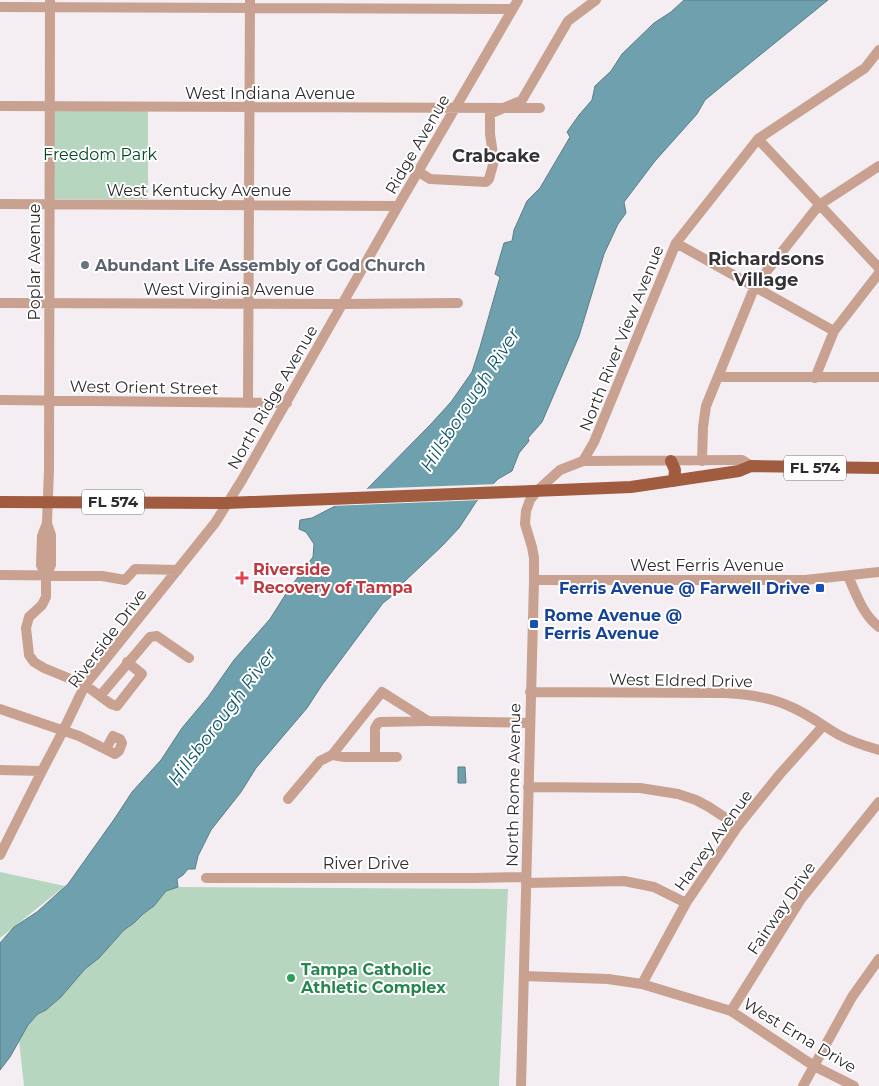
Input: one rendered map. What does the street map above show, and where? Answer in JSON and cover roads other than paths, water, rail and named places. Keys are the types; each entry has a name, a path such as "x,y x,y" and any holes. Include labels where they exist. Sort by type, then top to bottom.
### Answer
{"main road":[{"path":"671,461 676,470 674,481"},
{"name":"FL 574","path":"0,502 227,503 631,486 674,481 739,470 751,466 879,468"}],"street":[{"path":"418,172 430,179 486,182 489,179 494,161 490,134 490,114 522,100 568,21 596,0"},
{"path":"0,7 50,4 516,4"},
{"name":"Poplar Avenue","path":"50,4 47,523 51,535 51,565 46,575 46,597 42,605 29,617 26,628 27,644 29,655 34,662 85,686 117,706 142,674 127,662"},
{"path":"248,403 250,304 250,4"},
{"name":"Ridge Avenue","path":"342,304 516,4"},
{"name":"North River View Avenue","path":"582,461 594,442 676,243 758,139 865,68 879,50"},
{"name":"West Indiana Avenue","path":"0,106 540,108"},
{"path":"758,139 879,268"},
{"path":"702,461 706,406 755,286 819,205 879,166"},
{"name":"West Kentucky Avenue","path":"0,204 398,206"},
{"path":"676,243 834,331"},
{"path":"815,378 834,331 879,273"},
{"name":"West Virginia Avenue","path":"0,303 458,303"},
{"name":"North Ridge Avenue","path":"227,503 287,403 342,304"},
{"path":"718,378 879,377"},
{"name":"West Orient Street","path":"0,400 287,403"},
{"path":"582,461 742,460 751,466"},
{"name":"North Rome Avenue","path":"521,1086 534,580 534,558 525,524 526,511 530,500 538,490 560,470 582,461"},
{"name":"Riverside Drive","path":"0,855 85,686 215,523 227,503"},
{"path":"0,575 102,576 124,580 135,569 178,570"},
{"name":"West Ferris Avenue","path":"534,580 805,580 879,572"},
{"path":"848,576 860,603 879,627"},
{"path":"100,696 150,637 157,636 189,658"},
{"path":"288,799 320,761 332,755 382,692 428,721"},
{"name":"West Eldred Drive","path":"530,692 740,694 762,697 798,710 852,741 879,750"},
{"path":"0,709 79,736 106,749"},
{"path":"375,757 375,728 378,722 530,723"},
{"name":"Harvey Avenue","path":"642,984 686,903 738,826 780,774 824,726"},
{"path":"332,755 345,757 397,757"},
{"path":"0,770 42,771"},
{"path":"528,787 640,788 678,794 696,800 738,826"},
{"name":"Fairway Drive","path":"731,1011 801,899 879,802"},
{"name":"River Drive","path":"206,878 482,878 624,881 654,887 686,903"},
{"path":"803,1086 852,997 879,958"},
{"name":"West Erna Drive","path":"524,976 608,979 642,984 731,1011 814,1066 854,1086"}],"water":[{"name":"Hillsborough River","path":"684,0 828,0 705,100 697,114 655,161 624,202 626,213 618,224 604,254 579,336 542,422 528,438 529,441 519,453 512,471 498,479 476,502 459,528 405,581 397,592 383,603 307,708 256,768 241,792 211,830 198,856 195,869 188,869 177,879 178,887 166,891 154,906 124,930 99,958 85,969 61,997 46,1010 38,1014 28,1025 10,1057 0,1070 0,943 14,927 37,912 68,884 132,792 161,760 182,728 208,697 234,660 270,619 313,557 314,544 306,532 299,529 300,520 312,518 366,490 451,402 472,372 500,277 495,274 504,243 512,241 514,230 527,201 540,188 570,137 567,132 592,100 595,86 611,71 622,54 654,23 671,12"},
{"path":"458,767 465,767 466,783 458,783"}],"place":[{"name":"Abundant Life Assembly of God Church","path":"85,265"},
{"name":"Riverside Recovery of Tampa","path":"242,578"},
{"name":"Ferris Avenue @ Farwell Drive","path":"820,588"},
{"name":"Rome Avenue @ Ferris Avenue","path":"534,624"},
{"name":"Tampa Catholic Athletic Complex","path":"291,978"}],"district":[{"name":"Crabcake","path":"496,156"},
{"name":"Richardsons Village","path":"766,269"}],"park label":[{"name":"Freedom Park","path":"100,154"}]}
